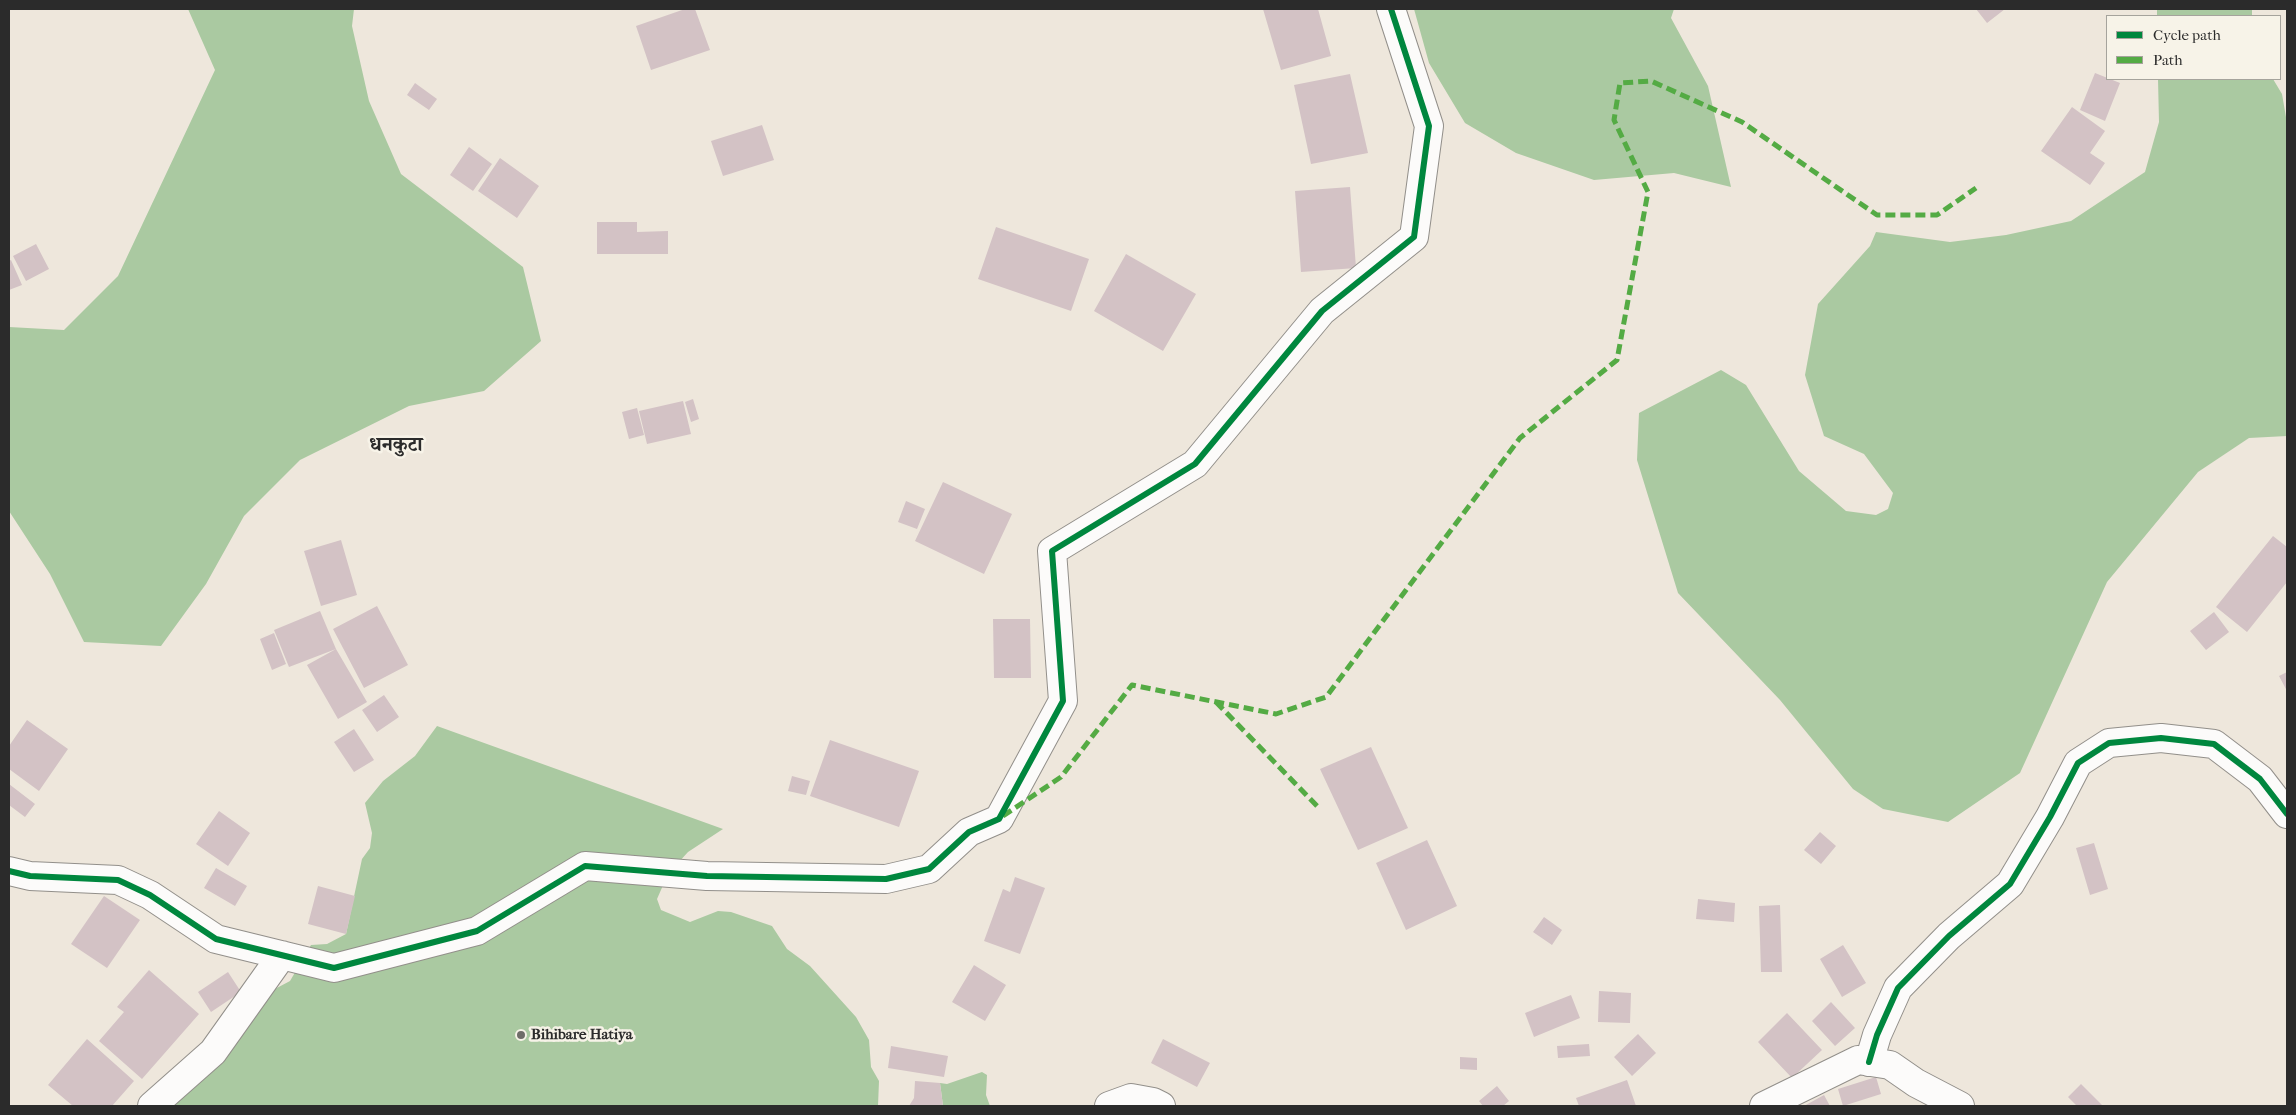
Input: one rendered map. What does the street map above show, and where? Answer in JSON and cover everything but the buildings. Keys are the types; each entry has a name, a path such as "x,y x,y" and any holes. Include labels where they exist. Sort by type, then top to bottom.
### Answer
{"street":[{"path":"9,871 30,876 118,880 150,895 216,939 334,968 477,931 585,866 708,876 886,879 929,869 969,832 999,819 1063,701 1052,551 1195,464 1322,311 1414,237 1429,126 1391,9"},
{"path":"1869,1062 1877,1035 1898,988 1949,936 2010,884 2050,817 2078,763 2109,743 2161,738 2214,744 2260,780 2287,814"},
{"path":"152,1106 213,1052 282,955"},
{"path":"1764,1106 1858,1060 1890,1065 1916,1083 1960,1106"},
{"path":"1109,1106 1130,1098 1153,1102 1162,1106"}],"green space":[{"path":"188,9 354,9 352,26 369,101 401,174 523,267 541,341 484,391 409,406 300,460 244,516 206,584 161,646 84,642 50,574 9,511 9,327 64,330 118,276 215,70"},
{"path":"1414,9 1674,9 1671,18 1708,86 1731,187 1674,173 1594,180 1516,153 1465,123 1429,63"},
{"path":"2157,9 2252,9 2252,15 2157,15"},
{"path":"2158,80 2274,80 2282,94 2287,123 2287,436 2249,438 2198,472 2107,582 2020,773 1948,822 1883,809 1853,789 1780,700 1678,593 1637,460 1639,413 1721,370 1746,385 1799,471 1846,511 1876,515 1888,509 1893,493 1864,454 1824,436 1805,375 1818,304 1870,246 1876,232 1950,242 2006,235 2071,221 2145,172 2159,122"},
{"path":"437,726 723,829 688,852 668,874 657,899 661,910 690,922 718,911 731,912 772,926 787,949 810,966 856,1017 869,1040 871,1067 879,1081 878,1106 162,1106 193,1053 224,1016 290,981 311,945 327,944 346,934 362,859 370,848 372,833 365,803 383,781 415,756"},
{"path":"982,1072 987,1075 986,1095 990,1106 943,1106 940,1083 947,1084"}],"marked path":[{"path":"1003,816 1061,777 1132,685 1276,714 1326,697 1520,438 1617,360 1648,192 1614,120 1620,83 1651,81 1742,122 1877,215 1937,215 1976,188"},
{"path":"1216,702 1318,807"}],"cycle path":[{"path":"9,871 30,876 118,880 150,895 216,939 334,968 477,931 585,866 707,876 886,879 929,869 969,832 999,819 1063,701 1052,551 1195,464 1322,311 1414,237 1429,126 1391,9"},
{"path":"1869,1062 1877,1035 1898,988 1949,936 2010,884 2050,817 2078,763 2109,743 2161,738 2214,744 2260,779 2287,814"}],"place":[{"name":"Bihibare Hatiya","path":"521,1035"}],"district":[{"name":"धनकुटा","path":"396,446"}]}
